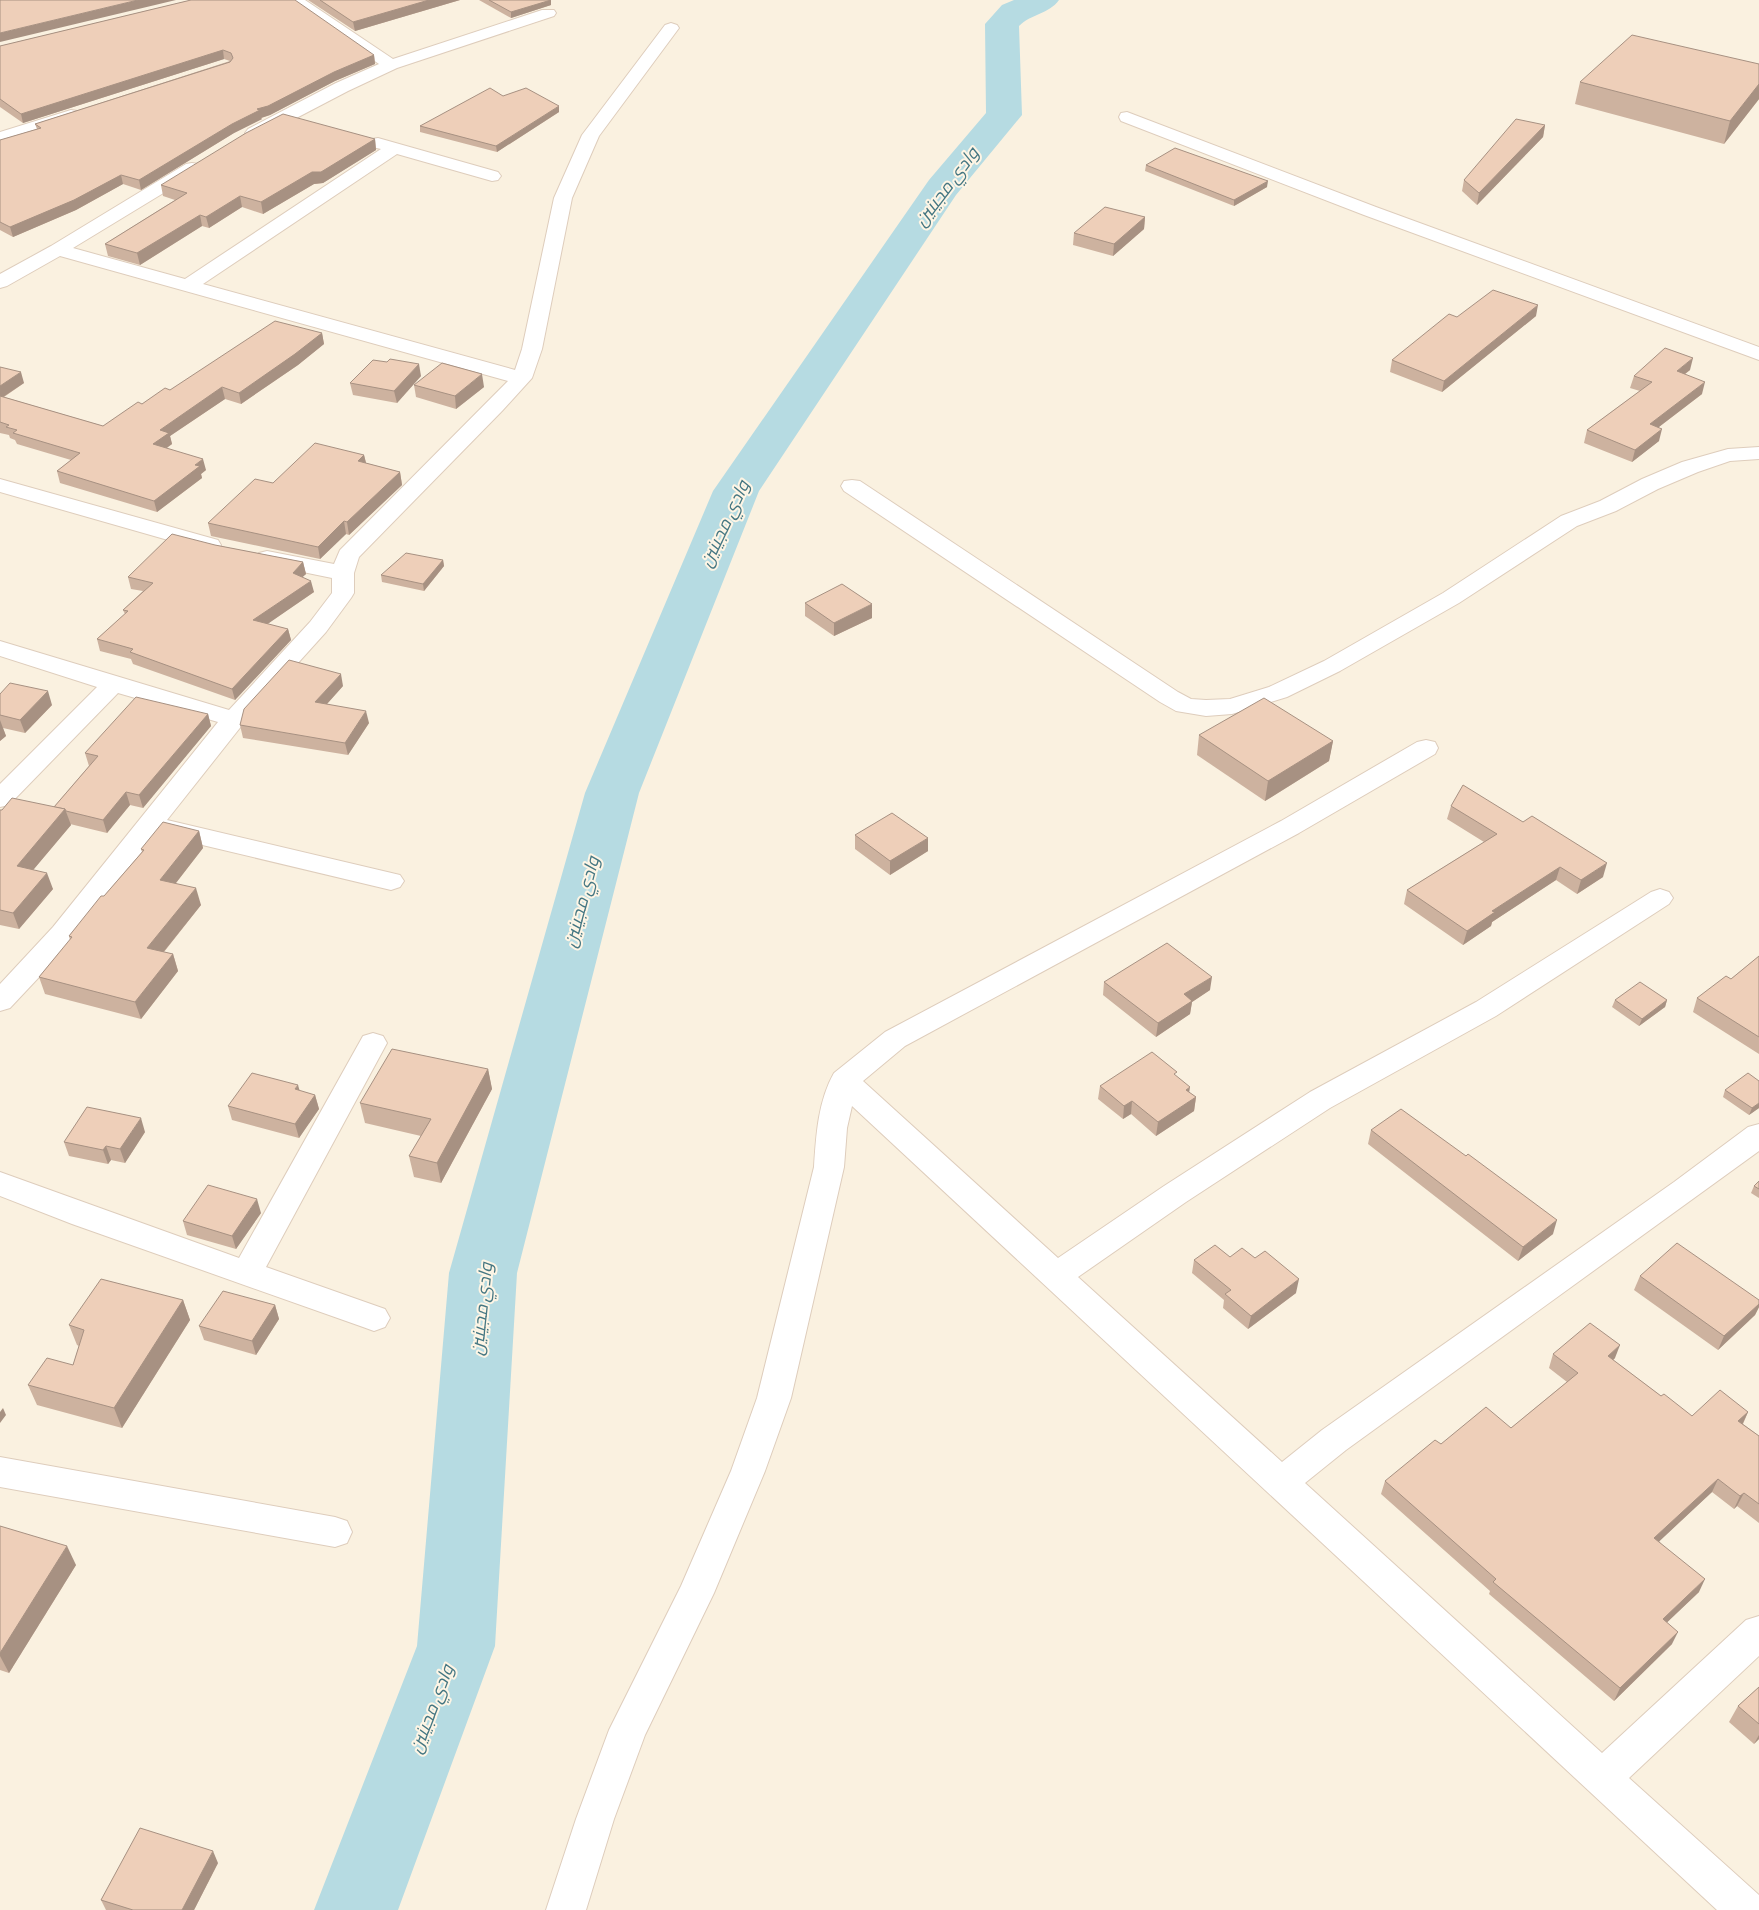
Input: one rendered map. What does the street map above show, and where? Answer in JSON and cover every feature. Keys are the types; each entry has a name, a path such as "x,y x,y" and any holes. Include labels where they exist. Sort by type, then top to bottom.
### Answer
{"street":[{"path":"295,0 390,65"},
{"path":"241,139 342,87 390,65 548,13"},
{"path":"0,1001 63,934 234,719 318,627 343,593 343,573 348,555 522,378 532,349 563,198 591,136 671,28"},
{"path":"0,138 84,111"},
{"path":"286,116 314,124"},
{"path":"1127,117 1370,211 1759,354"},
{"path":"359,137 492,176"},
{"path":"187,286 395,148"},
{"path":"0,282 58,250 208,159"},
{"path":"58,250 522,378"},
{"path":"852,486 1169,697 1185,706 1206,708 1232,706 1258,699 1332,666 1450,598 1569,521 1608,506 1650,484 1690,467 1728,456 1759,453"},
{"path":"1,486 236,551 343,573"},
{"path":"0,648 113,684 234,719"},
{"path":"0,799 113,684"},
{"path":"566,1910 595,1819 628,1730 696,1593 748,1471 774,1398 829,1167 832,1128 844,1081 895,1039 1290,827 1426,748"},
{"path":"150,825 391,881"},
{"path":"1056,1276 1175,1194 1320,1100 1486,1009 1660,898"},
{"path":"247,1273 373,1043"},
{"path":"844,1081 1746,1910"},
{"path":"1281,1482 1334,1440 1685,1190 1759,1135"},
{"path":"0,1184 83,1216 374,1318"},
{"path":"0,1472 335,1532"},
{"path":"1602,1778 1759,1632"}],"building":[{"path":"0,0 138,0 0,33"},
{"path":"191,0 295,0 374,55 334,72 268,106 257,109 260,110 232,124 139,180 121,175 74,200 10,227 0,222 0,140 41,128 35,124 230,62 233,58 231,53 223,50 21,114 0,99 0,46"},
{"path":"320,0 429,0 353,22"},
{"path":"489,0 551,0 511,12"},
{"path":"1632,35 1759,64 1759,84 1730,121 1580,82"},
{"path":"490,88 503,96 526,88 559,106 496,146 420,126"},
{"path":"283,114 375,139 321,172 312,172 261,202 240,196 206,217 200,215 137,253 105,244 187,193 161,185 246,133"},
{"path":"1516,119 1545,125 1479,193 1464,180"},
{"path":"1175,148 1268,181 1234,200 1146,165"},
{"path":"1105,207 1145,217 1114,244 1074,233"},
{"path":"1493,290 1538,305 1444,381 1392,360 1449,314 1457,317"},
{"path":"275,321 322,333 239,393 222,387 160,430 169,433 153,444 203,459 195,465 200,466 154,501 57,471 80,453 13,433 17,430 6,427 9,425 0,422 0,396 103,426 138,402 142,404 165,388 170,390"},
{"path":"1665,348 1693,358 1677,371 1705,382 1650,424 1662,429 1635,450 1587,430 1652,382 1634,376"},
{"path":"390,359 419,364 394,391 350,383 373,360 387,362"},
{"path":"442,363 482,374 455,396 414,385"},
{"path":"0,367 21,372 0,386"},
{"path":"315,443 364,455 358,461 400,472 347,522 344,521 318,547 208,523 255,479 273,483"},
{"path":"172,534 215,545 303,562 293,573 311,581 253,620 288,629 232,689 130,652 133,649 97,639 128,611 123,610 153,583 128,577"},
{"path":"406,553 443,560 423,584 381,575"},
{"path":"842,584 872,604 834,623 805,603"},
{"path":"289,660 341,674 315,702 366,711 345,743 240,725 244,709"},
{"path":"10,683 48,691 20,720 0,715 0,694"},
{"path":"136,697 208,714 139,795 126,792 103,820 54,807 98,756 85,753"},
{"path":"1264,698 1333,741 1268,781 1199,735"},
{"path":"1463,785 1523,822 1532,816 1607,863 1581,880 1560,867 1492,911 1495,912 1467,931 1407,890 1497,834 1451,806"},
{"path":"12,798 65,809 17,866 47,873 13,913 0,910 0,810"},
{"path":"892,813 928,838 890,861 855,835"},
{"path":"163,822 199,831 160,880 196,888 147,948 173,954 135,1002 39,977 72,937 69,936 101,896 104,896 144,850 141,849"},
{"path":"1167,943 1212,977 1184,994 1192,1001 1158,1023 1104,982"},
{"path":"1759,956 1759,1037 1697,998 1726,976 1731,979"},
{"path":"1640,982 1667,1000 1642,1019 1615,1000"},
{"path":"392,1049 488,1069 437,1163 409,1156 431,1119 360,1103"},
{"path":"1152,1052 1177,1072 1174,1074 1190,1087 1186,1090 1196,1097 1158,1122 1132,1101 1124,1106 1100,1086"},
{"path":"252,1073 298,1085 295,1089 315,1095 295,1124 228,1106"},
{"path":"1748,1073 1759,1081 1759,1103 1752,1108 1725,1090"},
{"path":"87,1107 141,1118 120,1149 106,1146 103,1150 64,1142"},
{"path":"1401,1109 1466,1156 1468,1154 1557,1220 1523,1247 1371,1130"},
{"path":"1759,1181 1759,1189 1754,1186"},
{"path":"208,1185 257,1199 232,1236 183,1221"},
{"path":"1677,1243 1759,1300 1759,1304 1724,1336 1640,1276"},
{"path":"1215,1245 1230,1257 1242,1248 1255,1258 1265,1251 1299,1279 1251,1316 1225,1294 1231,1290 1194,1260"},
{"path":"101,1279 183,1300 114,1408 28,1385 47,1358 73,1365 84,1330 69,1325"},
{"path":"223,1291 275,1305 252,1341 199,1326"},
{"path":"1590,1323 1620,1345 1608,1356 1661,1396 1664,1394 1692,1416 1720,1390 1748,1412 1738,1421 1759,1436 1759,1504 1744,1493 1740,1496 1718,1479 1654,1538 1705,1579 1663,1619 1678,1632 1620,1688 1493,1582 1496,1579 1385,1481 1435,1440 1441,1444 1486,1407 1511,1428 1578,1373 1553,1354"},
{"path":"0,1526 67,1546 0,1653"},
{"path":"1759,1687 1759,1724 1738,1706"},
{"path":"140,1828 213,1851 182,1910 133,1910 101,1900"}],"waterway":[{"name":"وادي مجينين","path":"356,1910 456,1646 483,1273 612,793 736,491 942,188 1004,115 1002,24 1014,12 1042,0"}]}
